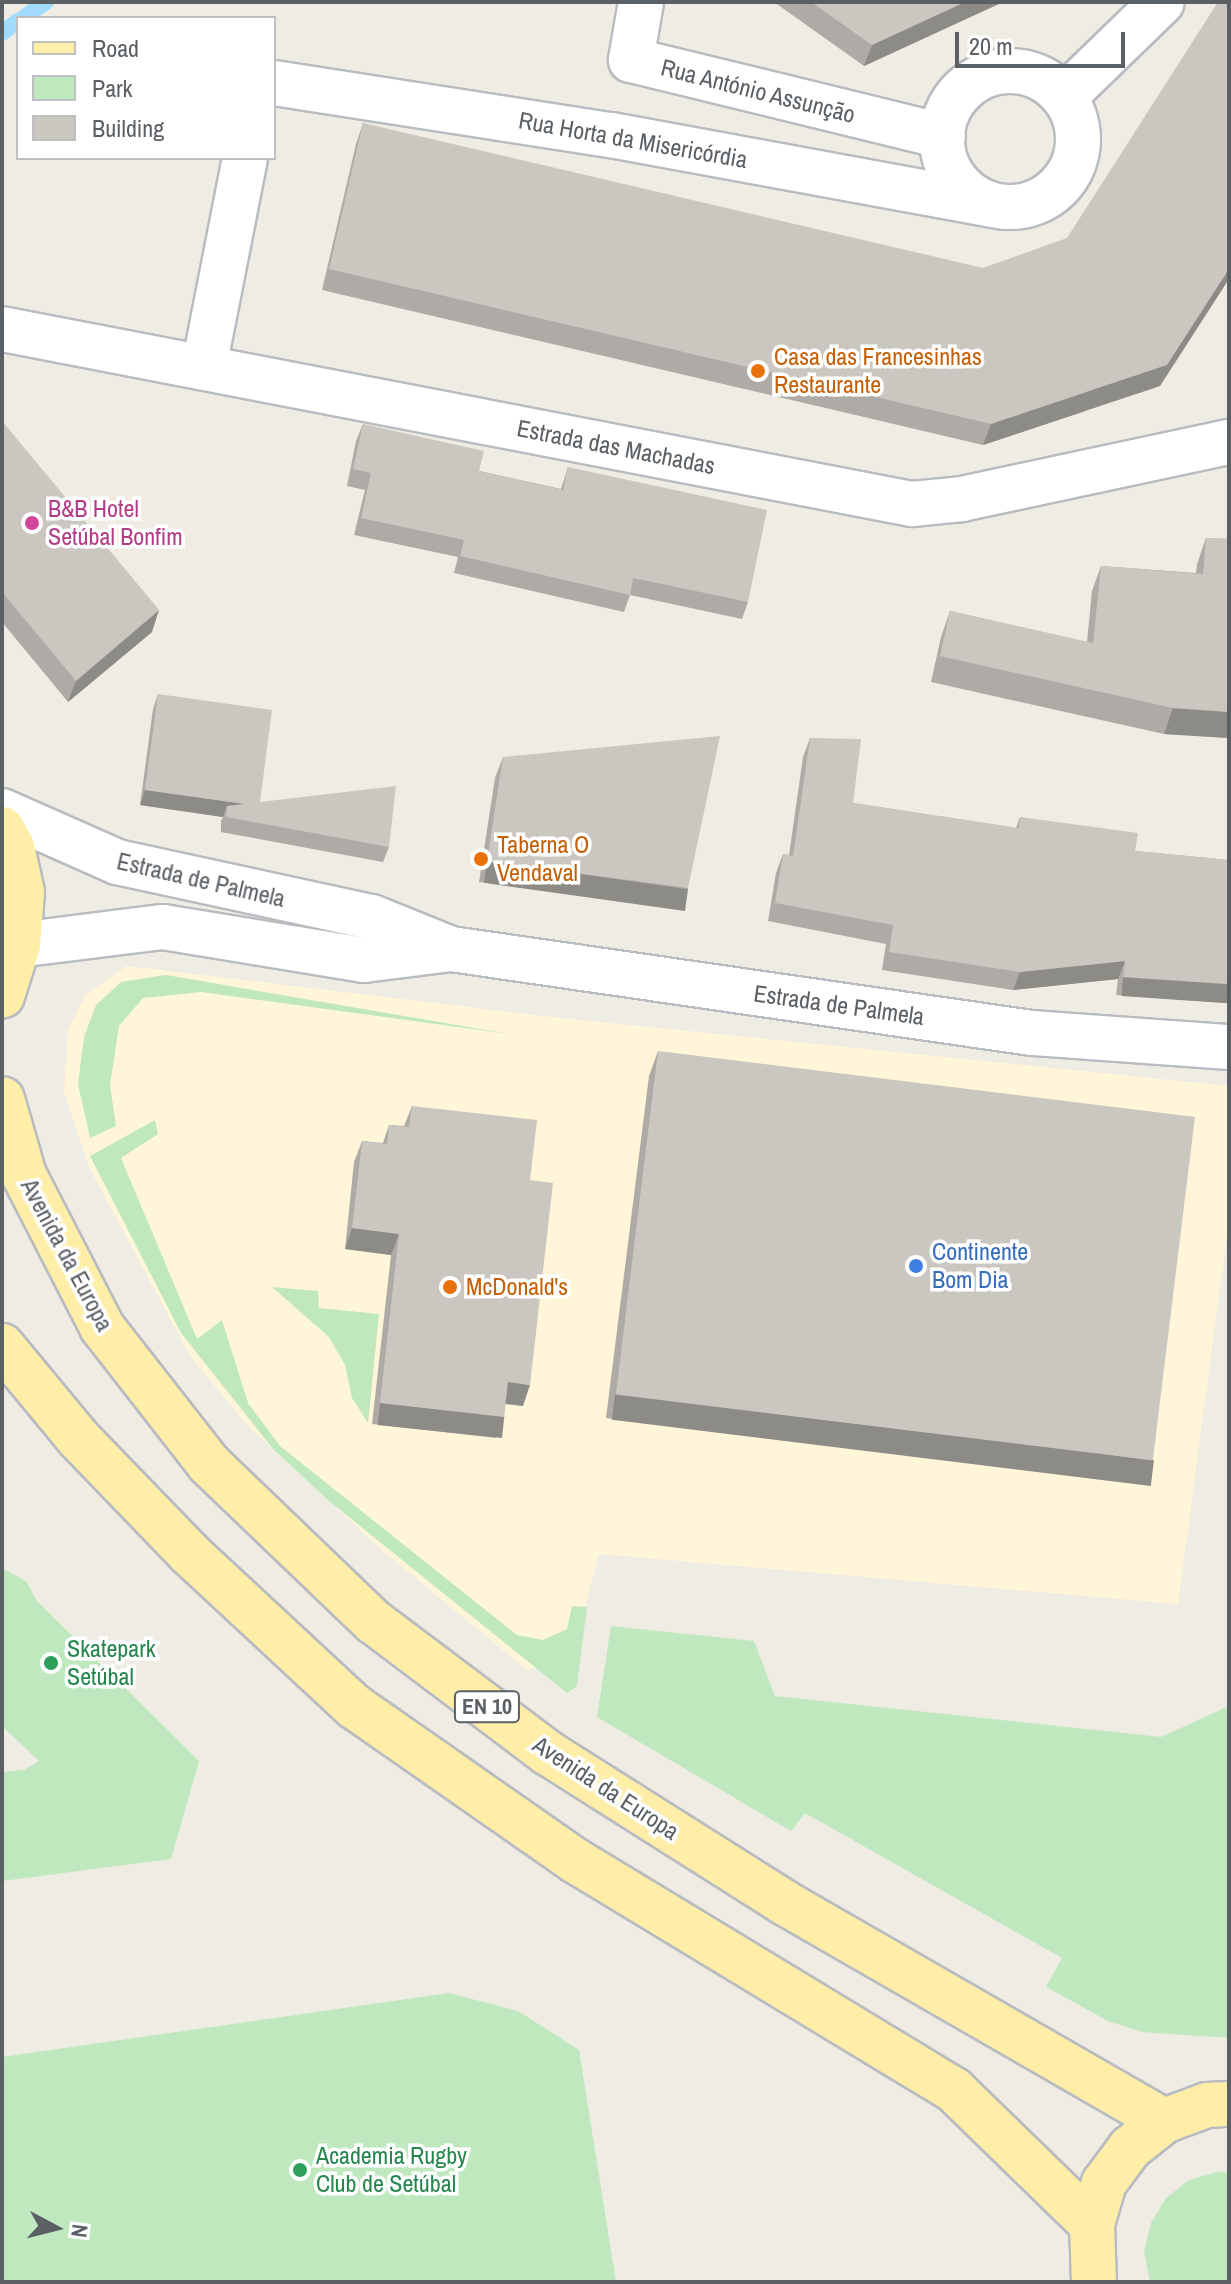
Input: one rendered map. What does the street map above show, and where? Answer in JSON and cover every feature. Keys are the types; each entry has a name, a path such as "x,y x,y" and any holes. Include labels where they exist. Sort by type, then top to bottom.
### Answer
{"main road":[{"path":"2,829 12,847 22,892 18,945 2,996"},
{"name":"Avenida da Europa","path":"2,1099 24,1175 102,1327 209,1464 374,1622 548,1753 785,1903 1164,2121"},
{"path":"2,1346 78,1438 189,1553 355,1707 576,1861 954,2090 1092,2224"},
{"path":"1094,2282 1092,2224 1104,2183 1130,2148 1164,2121 1207,2105 1229,2104"}],"street":[{"name":"Rua António Assunção","path":"641,2 631,60 943,136"},
{"path":"991,205 956,181 945,160 943,136 947,113 978,78 1025,72 1046,81 1064,97 1162,2"},
{"name":"Rua Horta da Misericórdia","path":"276,83 611,135 991,205 1033,204 1067,178 1078,137 1064,97"},
{"path":"204,367 245,160"},
{"name":"Estrada das Machadas","path":"2,329 912,504 962,499 1229,442"},
{"name":"Estrada de Palmela","path":"2,811 117,862 372,917 451,949 1032,1033 1229,1047"},
{"name":"Estrada de Palmela","path":"18,945 163,927 364,960 451,949"}],"shaded area":[{"path":"127,966 560,1018 1229,1086 1229,1219 1178,1604 599,1554 571,1659 527,1670 384,1552 248,1426 190,1356 89,1167 64,1092 68,1030 86,994"}],"green space":[{"path":"165,975 509,1034 201,992 143,998 119,1026 110,1085 116,1126 90,1138 78,1084 84,1037 96,1005 121,982"},
{"path":"155,1120 158,1134 121,1158 197,1339 222,1320 248,1403 280,1446 517,1635 543,1640 567,1629 572,1606 587,1607 577,1686 567,1693 329,1501 273,1449 181,1333 90,1156"},
{"path":"272,1287 318,1291 319,1308 379,1314 368,1423 352,1398 345,1365 329,1337"},
{"name":"Skatepark Setúbal","path":"2,1568 26,1581 37,1601 199,1761 171,1859 2,1881 2,1772 24,1770 39,1761 2,1726"},
{"path":"611,1626 754,1641 775,1696 1161,1737 1229,1706 1229,2038 1142,2032 1108,2021 1046,1987 1062,1958 805,1813 791,1831 597,1717"},
{"name":"Academia Rugby Club de Setúbal","path":"449,1993 518,2011 579,2050 616,2282 2,2282 2,2057"},
{"path":"1217,2172 1229,2173 1229,2282 1150,2282 1144,2251 1151,2223 1166,2198 1189,2180"}],"building":[{"path":"811,2 965,2 872,45"},
{"path":"1218,2 1229,2 1229,269 1167,365 991,424 329,269 363,123 983,268 1067,238"},
{"name":"B&B Hotel Setúbal Bonfim","path":"2,421 159,610 76,681 2,592"},
{"path":"363,424 484,451 479,471 563,490 568,467 767,510 748,602 633,578 630,595 460,556 464,540 361,518 371,473 353,469"},
{"path":"1206,538 1229,539 1229,712 1173,708 940,656 950,611 1093,643 1101,566 1203,574"},
{"path":"158,694 272,710 260,802 396,786 389,847 226,817 227,806 245,804 145,790"},
{"path":"720,736 688,888 487,861 503,757"},
{"path":"810,738 861,739 853,803 1019,828 1020,817 1138,833 1135,851 1229,860 1229,984 1123,977 1125,961 1020,972 889,952 893,925 775,903 783,854 793,856"},
{"name":"Continente Bom Dia","path":"658,1051 1195,1117 1153,1460 616,1394"},
{"name":"McDonald's","path":"412,1106 537,1120 530,1180 553,1183 530,1385 508,1382 504,1417 380,1403 399,1234 352,1228 362,1141 387,1144 389,1125 409,1127"}],"waterway":[{"path":"26,16 46,2"},
{"path":"2,33 16,22"}],"place":[{"name":"Casa das Francesinhas Restaurante","path":"758,371"},
{"name":"B&B Hotel Setúbal Bonfim","path":"32,523"},
{"name":"Taberna O Vendaval","path":"481,859"},
{"name":"Continente Bom Dia","path":"916,1266"},
{"name":"McDonald's","path":"450,1287"},
{"name":"Skatepark Setúbal","path":"51,1663"},
{"name":"Academia Rugby Club de Setúbal","path":"300,2170"}]}
